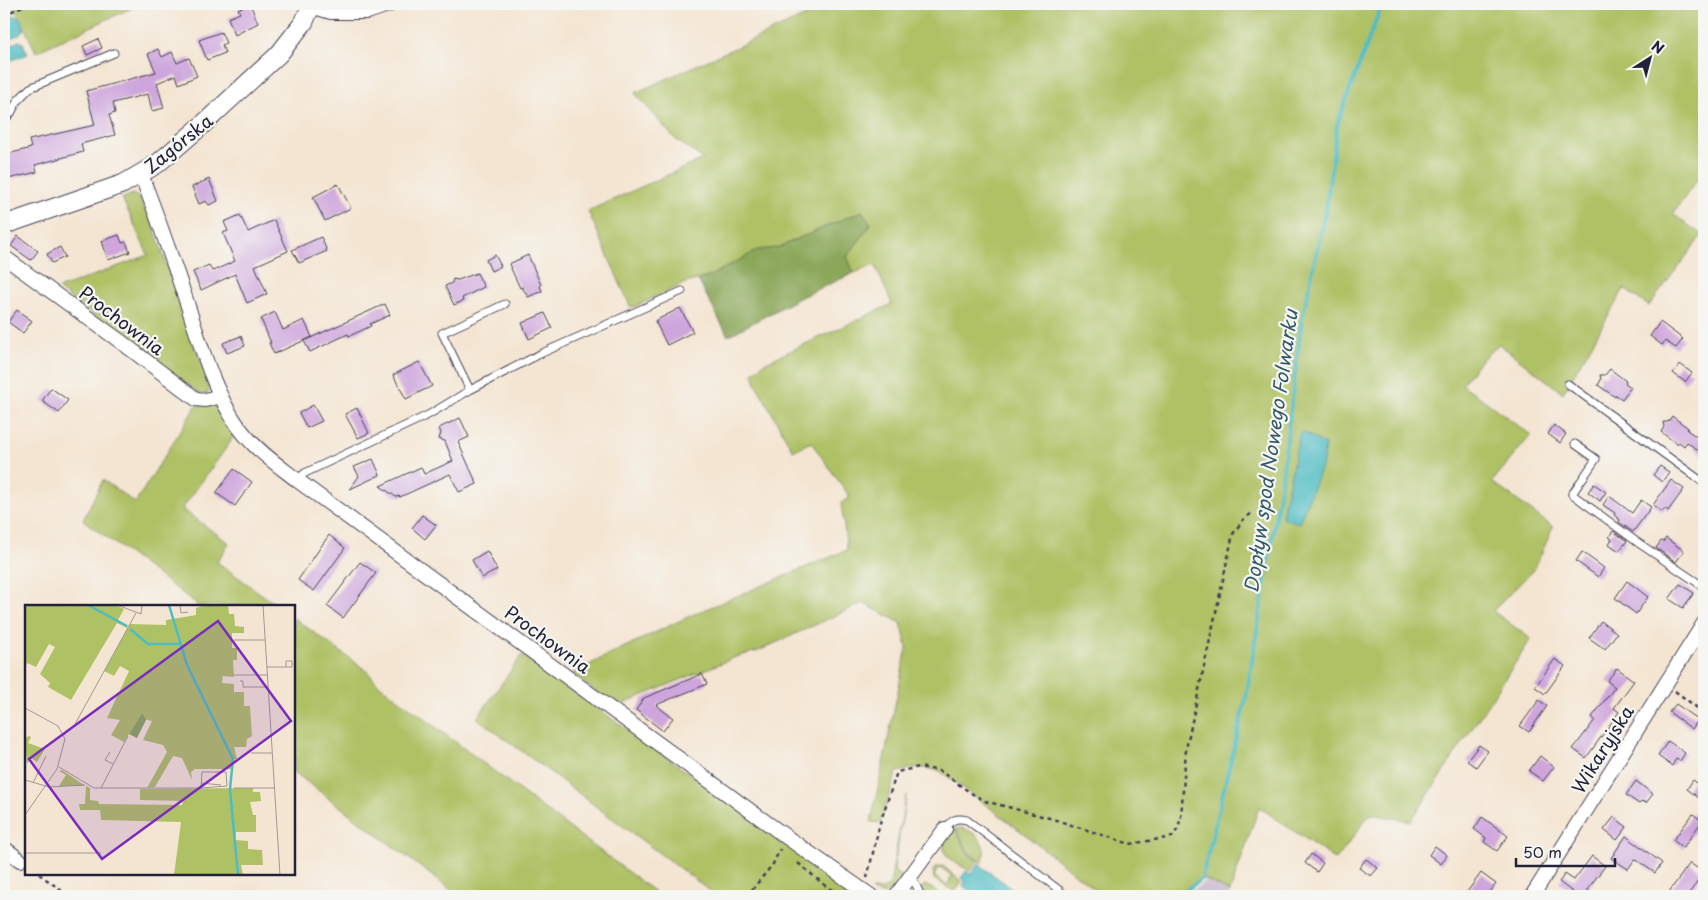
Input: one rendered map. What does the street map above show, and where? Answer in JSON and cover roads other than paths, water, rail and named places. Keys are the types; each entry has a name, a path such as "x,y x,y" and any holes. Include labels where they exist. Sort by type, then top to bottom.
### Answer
{"street":[{"path":"311,5 331,12 360,13 392,4"},
{"name":"Zagórska","path":"4,225 122,184 158,164 279,54 304,22 311,5"},
{"name":"Prochownia","path":"141,174 168,246 199,341 221,396 245,435 297,480 868,895"},
{"name":"Prochownia","path":"4,256 196,399 205,400 221,396"},
{"name":"Wikaryjska","path":"1532,896 1704,622"},
{"path":"896,896 945,829"},
{"path":"4,848 20,860"}],"lane":[{"path":"4,121 12,113 18,100 30,88 114,53"},
{"path":"297,480 305,473 428,415 470,390 542,353 682,291"},
{"path":"470,390 442,333 506,304"},
{"path":"1568,384 1704,483"},
{"path":"1575,444 1596,459 1572,494 1637,542 1704,587"},
{"path":"945,829 953,820 960,818 967,820 979,827 1067,896"},
{"path":"910,878 915,883 921,896"}],"water":[{"path":"17,16 22,21 24,28 20,34 4,41 4,19"},
{"path":"19,41 23,43 28,54 4,63 4,48"},
{"path":"1303,432 1325,445 1323,462 1299,523 1283,518 1282,515 1299,436"},
{"path":"978,864 1023,896 977,896 963,886 965,882 961,878 966,871 971,874"}],"waterway":[{"name":"Dopływ spod Nowego Folwarku","path":"1179,896 1202,878 1246,698 1282,477 1302,319 1326,208 1337,124 1382,4"}]}
